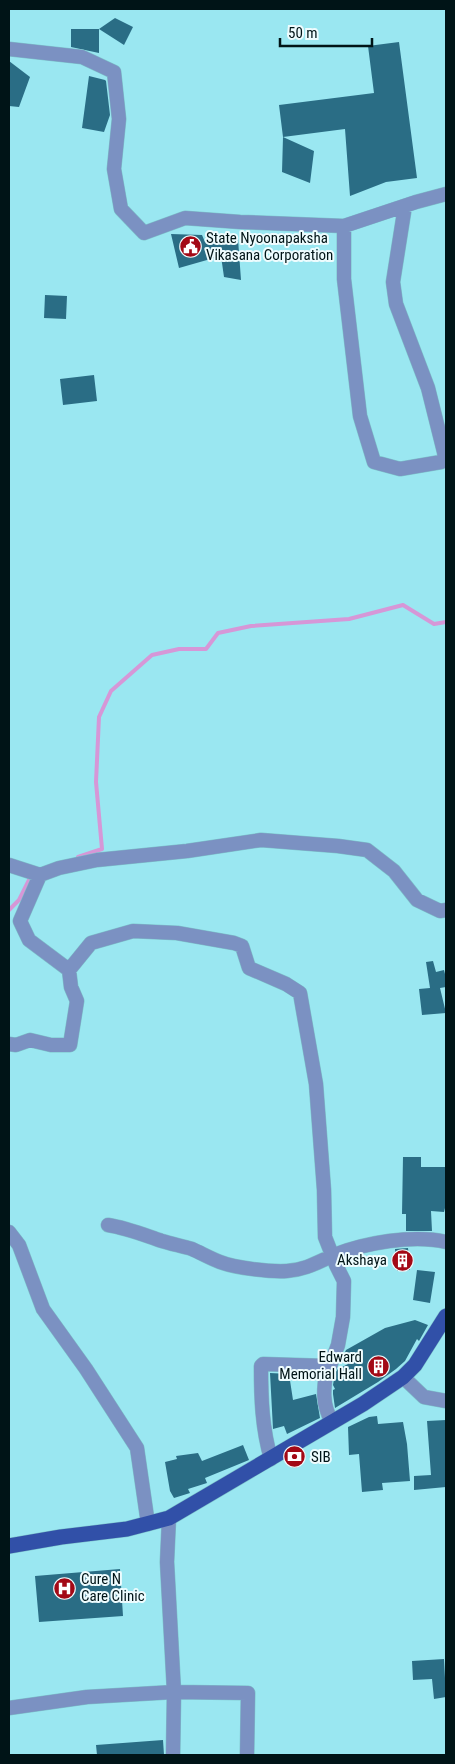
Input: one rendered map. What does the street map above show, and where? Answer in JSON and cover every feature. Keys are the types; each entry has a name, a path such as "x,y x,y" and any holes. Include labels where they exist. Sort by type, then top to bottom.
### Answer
{"main road":[{"path":"9,1546 148,1524 169,1518 332,1422 403,1376 415,1366 446,1316"}],"street":[{"path":"9,49 82,57 114,72 119,119 114,169 121,209 144,233 185,218 344,226 446,194"},
{"path":"344,226 344,279 360,416 374,462 400,469 430,465 446,460 428,388 396,304 394,293 393,282 405,206"},
{"path":"9,865 40,875 59,868 97,860 186,851 261,840 338,846 367,850 394,871 417,900 440,911 446,910"},
{"path":"40,875 20,921 29,940 69,970"},
{"path":"9,1044 16,1045 30,1040 51,1045 70,1045 77,1001 70,987 69,970 91,943 134,931 177,933 234,943 242,946 249,968 286,984 300,993 316,1084 325,1236 336,1266 344,1281 343,1317 338,1346 330,1366 263,1364 261,1366 261,1412 265,1440 271,1458"},
{"path":"108,1225 128,1229 191,1249 221,1262 256,1269 287,1271 304,1268 332,1256 372,1244 402,1240 435,1239 446,1242"},
{"path":"9,1232 19,1245 43,1309 86,1369 137,1448 148,1524"},
{"path":"327,1366 323,1397 327,1413 332,1422"},
{"path":"403,1376 424,1397 446,1401"},
{"path":"169,1518 167,1562 174,1692 173,1755"},
{"path":"9,1708 87,1697 174,1692 248,1693 247,1755"}],"building":[{"path":"115,18 133,27 124,45 99,29"},
{"path":"71,29 99,29 99,53 71,47"},
{"path":"399,42 417,178 386,182 350,196 345,129 283,137 279,105 374,93 368,46"},
{"path":"9,61 30,77 19,107 9,106"},
{"path":"89,76 106,81 110,115 104,132 82,128"},
{"path":"283,137 314,151 310,183 282,172"},
{"path":"171,234 202,235 205,242 238,239 241,280 224,277 221,256 179,268"},
{"path":"45,295 67,296 66,319 44,318"},
{"path":"94,375 97,401 63,405 60,379"},
{"path":"433,961 436,972 444,970 446,978 446,987 440,988 446,1013 422,1015 419,989 430,988 426,962"},
{"path":"403,1157 421,1157 421,1167 445,1167 445,1208 444,1212 431,1211 432,1231 406,1231 406,1214 402,1214"},
{"name":"Akshaya","path":"408,1248 410,1270 397,1271 395,1249"},
{"path":"417,1270 435,1272 430,1303 413,1300"},
{"name":"Edward Memorial Hall","path":"415,1320 428,1325 419,1341 417,1339 405,1361 378,1382 335,1408 333,1390 335,1389 333,1385 335,1373 338,1369 348,1364 343,1356 346,1350 385,1328"},
{"path":"270,1373 289,1374 293,1400 316,1394 320,1418 287,1434 284,1426 273,1429"},
{"path":"377,1416 378,1424 403,1422 410,1481 382,1483 383,1490 362,1492 359,1454 349,1455 348,1427 369,1417"},
{"path":"446,1420 446,1487 414,1490 414,1476 431,1475 427,1421"},
{"path":"243,1445 249,1460 205,1478 207,1483 188,1489 190,1493 174,1498 170,1491 165,1462 177,1459 176,1456 198,1453 202,1461"},
{"path":"120,1569 123,1616 39,1622 35,1576"},
{"path":"444,1659 446,1697 434,1699 432,1679 413,1680 412,1661"},
{"path":"163,1740 164,1755 97,1755 96,1745"}],"waterway":[{"path":"78,857 102,849 96,782 99,717 111,691 152,655 179,649 206,649 218,633 251,626 349,619 403,605 434,624 446,622"},
{"path":"9,910 19,900 29,880"}],"place":[{"name":"State Nyoonapaksha Vikasana Corporation","path":"190,247"},
{"name":"Akshaya","path":"403,1260"},
{"name":"Edward Memorial Hall","path":"378,1366"},
{"name":"SIB","path":"295,1457"},
{"name":"Cure N Care Clinic","path":"65,1588"}]}
